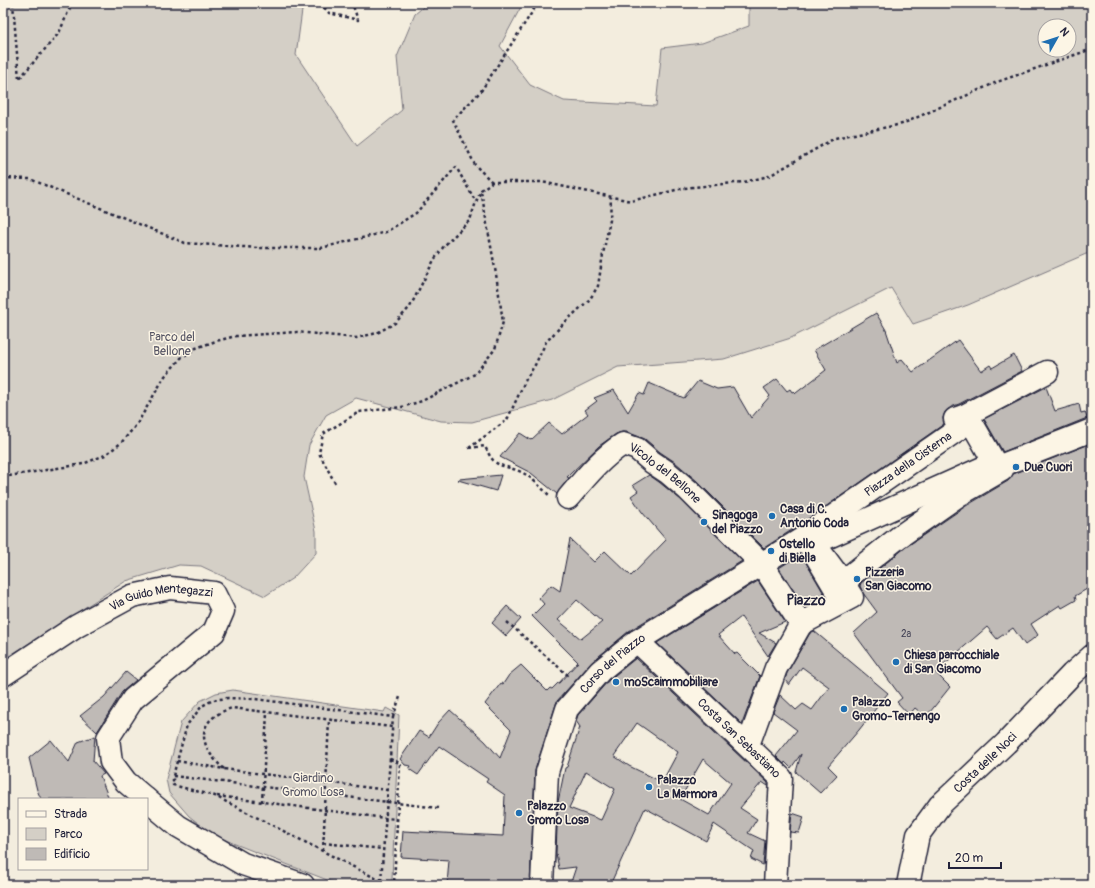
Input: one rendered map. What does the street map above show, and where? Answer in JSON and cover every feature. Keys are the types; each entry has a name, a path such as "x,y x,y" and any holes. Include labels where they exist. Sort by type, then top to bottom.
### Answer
{"street":[{"path":"964,416 1047,372"},
{"path":"748,745 776,668 801,624 848,592 851,575 900,537 959,495 1002,470 993,467 969,418 964,416"},
{"name":"Piazza della Cisterna","path":"964,416 955,419 960,428 812,531 812,539 993,467 1092,430"},
{"name":"Vicolo del Bellone","path":"568,498 610,452 623,444 637,449 688,490 761,563"},
{"name":"Corso del Piazzo","path":"542,885 546,772 567,709 600,671 637,641 808,535 812,539"},
{"path":"812,539 810,544 840,596 848,592"},
{"path":"761,563 801,624"},
{"name":"Via Guido Mentegazzi","path":"3,675 77,626 132,596 170,588 214,593 222,611 214,632 133,699 108,738 111,762 126,782 146,798"},
{"name":"Costa San Sebastiano","path":"637,641 781,778 775,885"},
{"name":"Costa delle Noci","path":"908,885 918,835 940,805 1006,743 1072,674 1092,656"},
{"name":"Via Guido Mentegazzi","path":"148,800 178,826 243,864 303,885"}],"path":[{"path":"13,3 19,79 59,33 72,3"},
{"path":"320,3 329,13 358,20 352,3"},
{"path":"492,182 475,165 453,120 482,91 538,3"},
{"path":"3,477 83,464 105,455 120,444 137,424 166,376 181,358 196,348 236,336 296,332 356,338 377,333 395,323 410,307 434,260 444,246 470,220 481,190 492,182 542,182 631,201 684,188 744,182 769,176 835,138 902,124 997,82 1092,49"},
{"path":"3,178 30,179 185,243 258,248 320,248 386,232 416,213 456,167 476,202"},
{"path":"335,483 319,453 323,434 359,412 402,407 422,401 475,374 496,349 503,322 481,190"},
{"path":"568,498 563,502 554,501 540,486 522,472 496,464 492,460 485,446 468,448 507,420 526,379 535,365 546,342 590,299 598,286 610,220 612,197"},
{"path":"507,622 584,689"},
{"path":"381,881 393,717 400,697"},
{"path":"393,717 255,699 228,698 213,700 202,706 187,725 173,776 173,785 215,796 397,819"},
{"path":"224,769 214,760 207,748 204,736 205,727 211,718 232,708 392,727"},
{"path":"262,802 267,712"},
{"path":"323,851 329,720"},
{"path":"390,758 400,763 394,885"},
{"path":"177,761 264,775 387,790"},
{"path":"173,776 438,808"},
{"path":"215,796 390,885"},
{"path":"323,843 383,849"}],"green space":[{"name":"Parco del Bellone","path":"14,3 303,3 296,55 357,146 402,110 397,57 415,14 428,3 523,3 500,46 530,85 564,101 656,106 662,48 702,43 749,26 749,3 1092,3 1092,253 1086,254 968,305 913,324 891,288 791,338 724,359 618,367 552,400 472,422 441,421 356,398 326,415 309,445 304,477 316,531 316,553 293,578 265,596 201,566 179,565 126,581 3,660 3,10"},
{"name":"Giardino Gromo Losa","path":"233,690 384,712 386,708 399,715 392,879 390,885 340,885 235,844 212,834 189,816 169,793 166,779 181,722 200,701 216,693"}],"building":[{"path":"876,313 886,330 897,363 902,359 913,372 958,340 981,371 990,365 992,368 1014,355 1022,371 951,407 945,412 943,418 944,424 801,524 764,548 697,481 675,462 645,439 627,432 616,434 599,446 567,477 569,478 557,494 531,473 500,457 520,433 531,440 549,423 562,434 588,414 585,410 597,401 594,398 614,390 628,412 639,393 644,395 649,383 684,398 698,381 717,389 733,387 751,418 770,396 764,388 777,379 787,391 790,389 792,392 794,391 796,393 826,370 814,350"},
{"path":"1046,387 1055,411 1079,404 1081,413 1085,412 1087,418 1003,452 984,419"},
{"path":"1092,443 1092,586 1075,596 1076,600 1062,608 1060,605 1031,624 1038,635 1025,645 1013,628 997,639 987,627 935,672 950,687 926,717 915,708 909,715 897,702 902,698 854,633 877,612 863,593 860,586 861,583 906,547 966,506 1008,481 1013,474"},
{"path":"501,475 496,491 458,480 459,479"},
{"path":"649,475 680,499 742,561 629,631 591,663 557,701 535,771 530,885 447,885 449,860 401,857 403,831 503,836 505,795 486,782 488,779 439,746 418,775 409,769 411,766 405,765 400,759 419,731 429,737 438,723 450,710 485,741 500,758 511,730 485,704 501,683 503,684 509,675 521,665 547,691 559,683 578,662 532,616 544,604 539,598 551,585 560,591 570,539 594,562 605,551 631,576 666,540 642,512 631,496 638,491 633,485","holes":["577,600 602,622 581,639 558,620"]},
{"path":"801,554 826,597 805,608 779,568"},
{"path":"758,581 785,622 759,633 776,643 768,656 741,617 718,635 735,654 737,653 760,676 742,724 657,643"},
{"path":"507,606 521,619 506,636 492,623"},
{"name":"Palazzo Gromo-Ternengo","path":"814,631 888,693 828,766 837,775 820,793 796,772 801,754 791,768 785,762 784,764 776,756 797,730 773,712 780,695 796,710 803,704 812,710 829,687 802,667 789,685 785,680 787,673 810,633"},
{"name":"Palazzo La Marmora","path":"636,658 768,783 768,786 762,782 740,808 757,819 748,833 765,841 763,865 751,859 754,851 714,824 706,841 645,808 610,885 570,885 576,867 559,869 556,853 558,802 565,768 567,767 580,727 576,721 578,715 609,680","holes":["637,723 678,752 662,782 629,766 614,756","703,759 731,783 709,815 680,799","586,771 615,789 601,820 569,808"]},
{"path":"126,672 136,680 122,692 97,732 80,716 104,697"},
{"path":"95,736 93,761 104,774 100,776 109,798 41,798 29,758 51,740 69,762 78,742"},
{"path":"792,813 804,817 799,833 790,832"}],"place":[{"name":"Due Cuori","path":"1016,467"},
{"name":"Casa di C. Antonio Coda","path":"772,516"},
{"name":"Sinagoga del Piazzo","path":"704,522"},
{"name":"Ostello di Biella","path":"771,551"},
{"name":"Pizzeria San Giacomo","path":"857,579"},
{"name":"Chiesa parrocchiale di San Giacomo","path":"896,662"},
{"name":"moScaimmobiliare","path":"616,682"},
{"name":"Palazzo Gromo-Ternengo","path":"844,709"},
{"name":"Palazzo La Marmora","path":"649,787"},
{"name":"Palazzo Gromo Losa","path":"519,813"}],"district":[{"name":"Piazzo","path":"806,600"}]}
